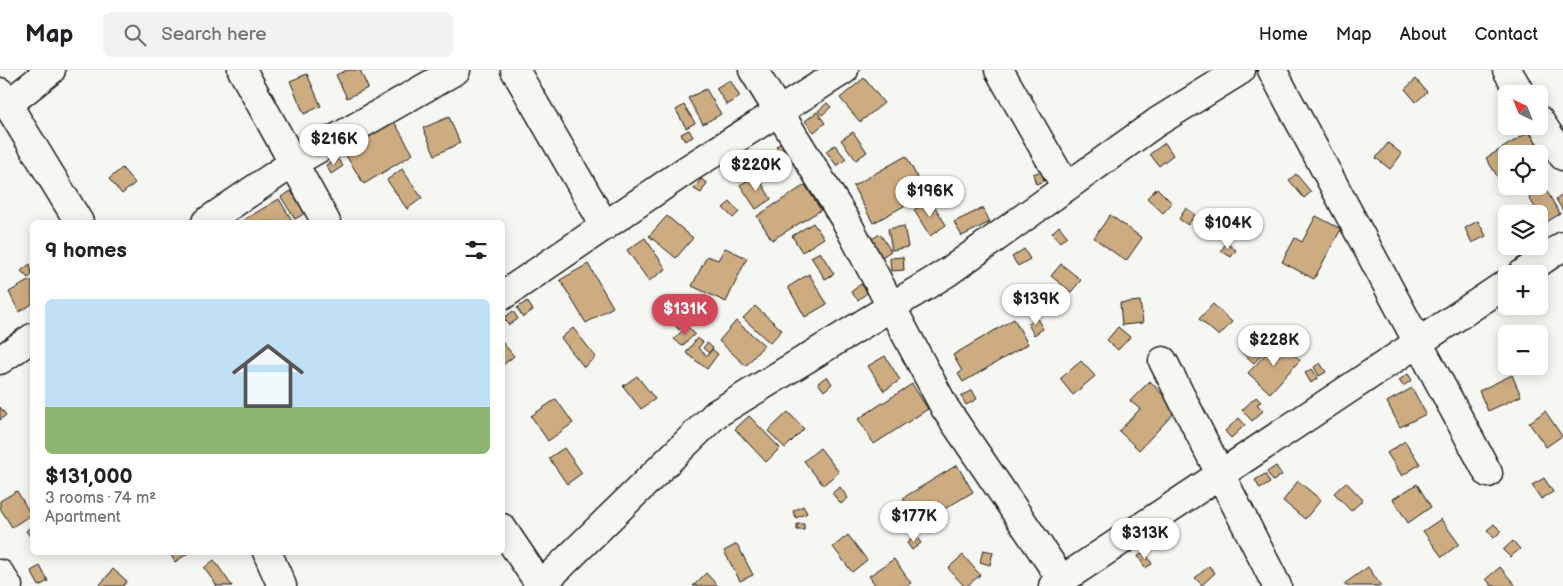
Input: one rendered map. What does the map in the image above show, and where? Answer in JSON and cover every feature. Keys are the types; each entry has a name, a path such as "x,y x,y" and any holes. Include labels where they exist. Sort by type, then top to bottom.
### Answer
{"street":[{"path":"51,70 4,99 79,220"},
{"path":"242,70 325,220"},
{"path":"209,220 294,163 456,70"},
{"path":"516,70 605,226"},
{"path":"753,70 846,221 945,408 1058,583 1498,289"},
{"path":"505,294 688,169 844,70"},
{"path":"999,70 1066,187"},
{"path":"505,532 541,586 716,414 948,272 1157,122 1241,70"},
{"path":"1272,70 1488,473"},
{"path":"1507,70 1516,85"},
{"path":"1548,134 1563,156"},
{"path":"1535,265 1563,246"},
{"path":"0,360 30,339"},
{"path":"1163,361 1277,586"},
{"path":"269,555 282,586"},
{"path":"0,574 8,586"}],"building":[{"path":"347,70 360,70 368,88 347,98 336,75"},
{"path":"307,74 321,106 304,114 290,81"},
{"path":"864,78 884,103 860,122 840,98"},
{"path":"1416,79 1427,92 1416,102 1405,89"},
{"path":"730,80 740,97 727,105 716,88"},
{"path":"706,89 721,114 703,124 688,98"},
{"path":"827,103 831,107 822,115 818,111"},
{"path":"684,105 695,123 686,128 676,110"},
{"path":"817,112 825,123 814,132 805,121"},
{"path":"449,117 460,143 435,155 423,128"},
{"path":"393,120 413,154 364,184 343,151"},
{"path":"689,130 693,137 685,141 681,134"},
{"path":"853,132 867,152 856,160 841,140"},
{"path":"1524,135 1538,135 1544,145 1508,145"},
{"path":"785,141 790,148 781,154 776,146"},
{"path":"1165,143 1173,155 1159,166 1150,154"},
{"path":"1388,143 1402,154 1390,169 1376,158"},
{"path":"835,145 846,159 837,166 826,151"},
{"path":"1498,151 1498,178 1486,158"},
{"path":"906,156 926,194 873,223 853,186"},
{"path":"337,158 343,166 331,174 326,165"},
{"path":"122,168 135,183 122,194 109,179"},
{"path":"402,169 422,198 407,209 387,180"},
{"path":"1042,171 1044,181 1036,184 1033,174"},
{"path":"1296,174 1311,192 1304,198 1289,180"},
{"path":"757,175 771,199 756,209 740,185"},
{"path":"701,179 707,183 701,193 694,189"},
{"path":"805,185 821,210 772,240 757,216"},
{"path":"1157,188 1172,203 1163,213 1147,198"},
{"path":"291,191 305,213 295,219 281,197"},
{"path":"1548,193 1560,214 1548,221 1548,205 1533,205 1529,198 1534,195 1548,195"},
{"path":"1563,195 1563,211 1556,199"},
{"path":"279,199 292,220 243,220"},
{"path":"930,199 946,225 930,236 914,210"},
{"path":"730,202 739,212 733,218 723,208"},
{"path":"983,208 990,222 962,236 954,222"},
{"path":"1186,208 1195,214 1188,225 1179,219"},
{"path":"1110,215 1142,238 1126,261 1094,238"},
{"path":"667,216 693,238 676,258 649,236"},
{"path":"1316,216 1341,229 1314,279 1282,262 1295,238 1302,242"},
{"path":"1478,221 1486,236 1472,243 1465,228"},
{"path":"813,223 824,238 802,252 792,236"},
{"path":"904,226 908,247 892,250 888,229"},
{"path":"1059,226 1067,236 1060,242 1052,233"},
{"path":"880,234 891,251 882,257 872,239"},
{"path":"645,238 666,269 649,281 627,250"},
{"path":"1226,243 1236,250 1231,257 1221,251"},
{"path":"725,248 747,258 726,302 692,286 707,256 718,260"},
{"path":"1024,249 1030,259 1018,266 1012,257"},
{"path":"820,252 834,274 825,279 811,257"},
{"path":"903,257 904,270 891,271 890,258"},
{"path":"30,264 30,276 28,278 21,271"},
{"path":"588,264 613,307 586,323 560,280"},
{"path":"1061,264 1081,280 1071,292 1051,276"},
{"path":"809,274 827,304 805,317 788,287"},
{"path":"30,280 30,305 19,312 9,292"},
{"path":"861,284 868,292 858,300 851,292"},
{"path":"527,301 533,310 523,317 517,308"},
{"path":"1140,301 1143,323 1122,325 1120,303"},
{"path":"1213,304 1232,322 1219,336 1199,319"},
{"path":"755,306 782,330 770,343 743,318"},
{"path":"513,311 518,319 509,325 505,317"},
{"path":"680,316 687,323 679,330 673,323"},
{"path":"1037,318 1043,329 1034,335 1028,324"},
{"path":"1014,319 1028,344 963,382 958,374 962,371 953,355"},
{"path":"736,321 764,345 746,366 719,341"},
{"path":"687,326 695,334 682,346 674,339"},
{"path":"1118,327 1130,337 1118,350 1107,340"},
{"path":"573,328 596,357 584,367 561,338"},
{"path":"1256,331 1271,345 1254,363 1239,350"},
{"path":"697,338 703,342 698,348 707,356 712,349 718,354 707,369 686,353"},
{"path":"1279,340 1300,360 1270,393 1248,373"},
{"path":"707,343 713,348 709,353 703,348"},
{"path":"505,346 514,356 505,364"},
{"path":"885,356 900,380 884,391 868,366"},
{"path":"1081,361 1095,376 1073,395 1060,379"},
{"path":"1320,363 1326,372 1319,376 1314,367"},
{"path":"1312,369 1318,378 1311,383 1305,373"},
{"path":"1408,374 1412,380 1403,386 1399,380"},
{"path":"1512,375 1521,396 1488,411 1479,391"},
{"path":"637,376 655,399 641,409 623,386"},
{"path":"827,376 832,384 824,391 818,383"},
{"path":"1150,381 1177,410 1139,450 1119,431 1140,409 1130,401"},
{"path":"912,384 928,409 874,444 858,419"},
{"path":"1412,388 1426,414 1400,427 1387,402"},
{"path":"972,390 977,399 966,405 961,396"},
{"path":"1256,397 1261,402 1257,404 1263,411 1252,421 1242,410"},
{"path":"556,399 573,423 548,441 531,416"},
{"path":"0,407 6,415 0,420"},
{"path":"1545,411 1562,436 1546,447 1529,423"},
{"path":"788,412 804,429 785,448 768,431"},
{"path":"749,416 780,448 766,462 735,429"},
{"path":"1239,418 1245,425 1231,438 1225,431"},
{"path":"1405,441 1420,464 1402,476 1387,453"},
{"path":"564,448 582,473 567,484 549,458"},
{"path":"820,448 839,472 823,485 804,461"},
{"path":"957,465 973,492 919,524 903,498"},
{"path":"1276,466 1282,475 1273,481 1267,472"},
{"path":"1265,474 1270,483 1260,489 1255,480"},
{"path":"1544,478 1553,492 1541,499 1532,485"},
{"path":"1298,481 1321,500 1305,519 1283,501"},
{"path":"1346,482 1363,500 1351,511 1334,493"},
{"path":"1417,484 1431,507 1408,523 1393,499"},
{"path":"840,487 848,498 841,504 832,493"},
{"path":"17,491 30,516 12,527 0,508 0,501"},
{"path":"803,506 807,513 796,518 793,511"},
{"path":"1441,519 1459,544 1442,557 1423,531"},
{"path":"797,524 804,524 804,530 797,530"},
{"path":"1494,524 1501,531 1494,538 1487,530"},
{"path":"30,527 30,536 26,531"},
{"path":"848,535 867,560 852,572 833,547"},
{"path":"916,536 921,543 912,550 907,543"},
{"path":"1513,541 1520,549 1510,557 1503,550"},
{"path":"737,544 753,575 740,581 724,551"},
{"path":"983,550 993,552 990,565 980,562"},
{"path":"1145,552 1152,564 1145,568 1138,556"},
{"path":"171,555 186,555 175,562"},
{"path":"963,555 980,575 967,586 964,586 948,568"},
{"path":"894,559 911,583 906,586 876,586 869,576"},
{"path":"214,560 232,586 217,586 204,568"},
{"path":"40,566 48,581 39,586 31,571"},
{"path":"1209,566 1215,573 1202,585 1195,578"},
{"path":"1368,567 1381,586 1346,586 1344,584"},
{"path":"1500,567 1516,586 1492,586 1486,579"},
{"path":"113,569 127,581 123,586 99,586"},
{"path":"706,573 718,586 693,586"}]}
